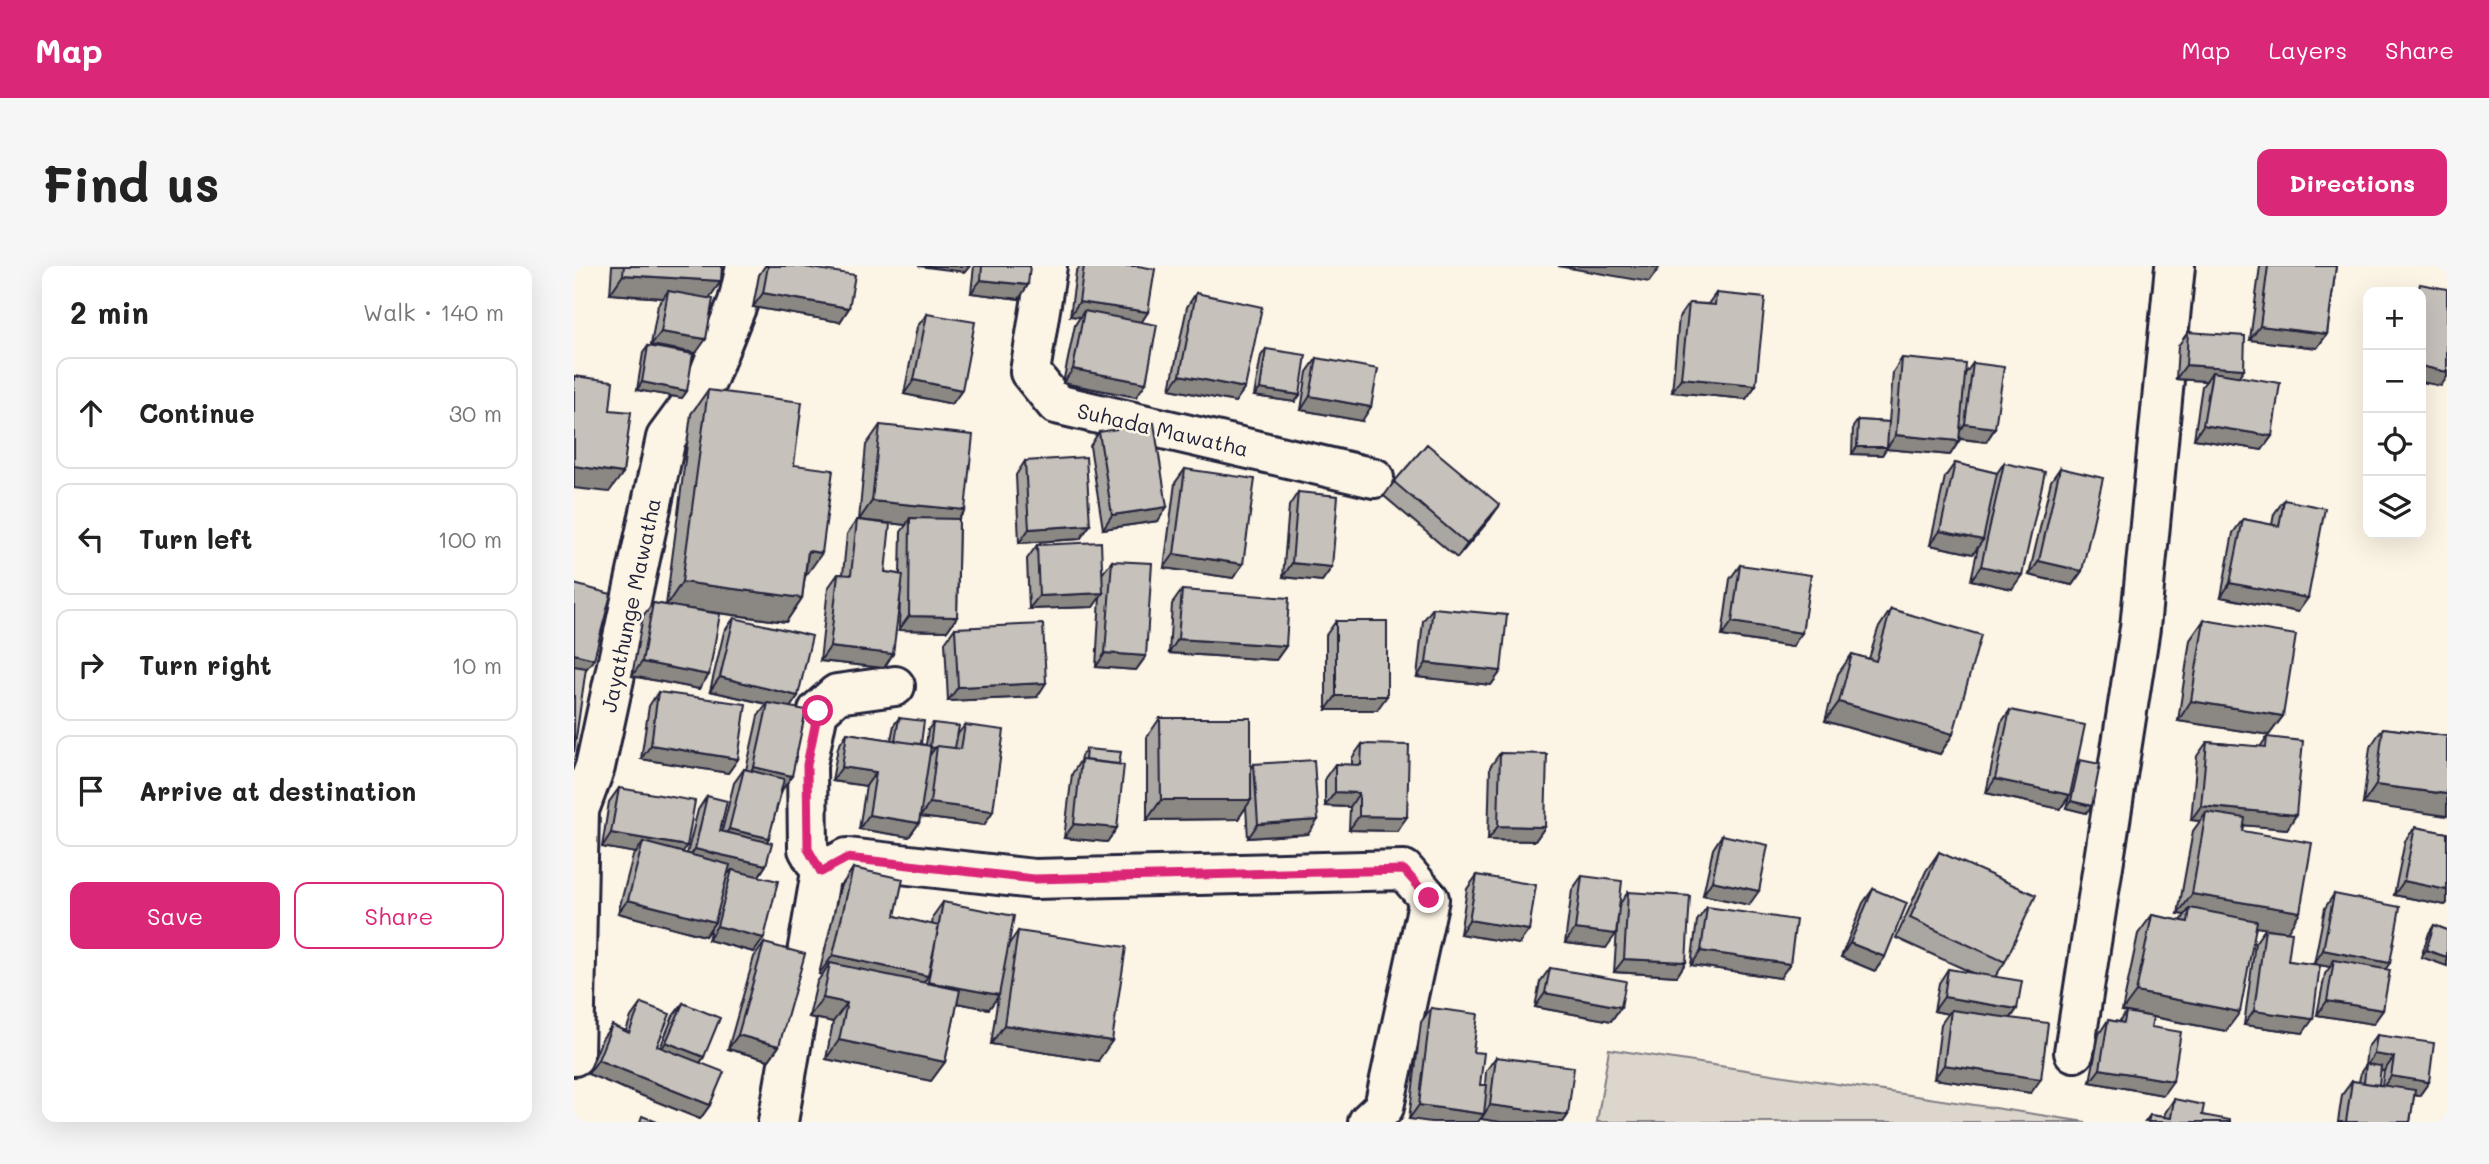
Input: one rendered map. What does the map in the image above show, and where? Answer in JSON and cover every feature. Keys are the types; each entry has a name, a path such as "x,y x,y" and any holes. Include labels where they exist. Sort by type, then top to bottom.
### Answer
{"street":[{"name":"Jayathunge Mawatha","path":"574,1056 577,811 595,767 666,438 705,386 738,302 746,266"},
{"name":"Suhada Mawatha","path":"1047,266 1030,372 1056,404 1374,478"},
{"path":"2074,1052 2140,628 2175,266"},
{"path":"778,1122 821,872 808,849 807,765 818,711 837,694 895,686"},
{"path":"821,872 847,858 1034,879 1404,870 1429,898 1376,1115"}],"shaded area":[{"path":"1609,1049 2086,1122 1597,1122"}],"building":[{"path":"624,266 722,266 721,281 623,275"},
{"path":"768,266 799,266 855,275 849,308 763,293"},
{"path":"982,266 1030,266 1028,285 981,280"},
{"path":"1084,266 1138,266 1155,269 1148,312 1079,302"},
{"path":"2268,266 2336,266 2327,334 2260,326"},
{"path":"2420,284 2447,289 2447,372 2426,367 2426,287 2419,287"},
{"path":"668,291 713,299 706,339 661,332"},
{"path":"1196,293 1262,307 1245,388 1180,375"},
{"path":"1716,293 1765,298 1756,385 1681,378 1689,303 1715,305"},
{"path":"1084,311 1157,325 1146,383 1073,369"},
{"path":"927,314 975,322 962,390 914,380"},
{"path":"2188,332 2245,336 2244,369 2186,365"},
{"path":"648,346 693,354 687,391 642,382"},
{"path":"1266,349 1306,355 1300,395 1260,389"},
{"path":"1317,358 1378,369 1371,407 1310,396"},
{"path":"1902,358 1966,364 1959,441 1896,435"},
{"path":"1973,363 2004,367 1995,428 1965,424"},
{"path":"2212,372 2280,383 2272,436 2203,425"},
{"path":"574,376 613,381 610,410 631,412 623,473 574,466"},
{"path":"708,390 802,402 794,465 833,470 822,553 808,551 802,598 682,582"},
{"path":"1858,420 1889,422 1887,447 1857,447"},
{"path":"1154,423 1167,507 1112,515 1099,432"},
{"path":"880,425 973,435 965,510 872,501"},
{"path":"1427,444 1500,505 1467,544 1394,482"},
{"path":"1086,457 1090,525 1029,529 1025,461"},
{"path":"1955,463 1997,473 1983,540 1940,531"},
{"path":"2004,463 2045,472 2022,575 1981,566"},
{"path":"2060,468 2103,478 2082,571 2039,561"},
{"path":"1185,469 1255,479 1243,564 1174,554"},
{"path":"1298,492 1338,496 1332,567 1292,563"},
{"path":"2284,500 2325,508 2308,598 2230,583 2243,519 2279,526"},
{"path":"910,518 959,519 957,617 909,616"},
{"path":"857,520 890,524 885,572 903,575 893,654 830,647 838,574 851,575"},
{"path":"1101,542 1103,593 1039,596 1037,545"},
{"path":"1112,561 1152,563 1146,656 1105,653"},
{"path":"1740,565 1811,575 1802,633 1732,622"},
{"path":"574,584 611,594 594,659 574,654"},
{"path":"1182,590 1289,598 1286,646 1178,639"},
{"path":"653,603 720,614 709,675 642,662"},
{"path":"1433,608 1507,615 1501,671 1426,663"},
{"path":"1891,609 1981,635 1953,734 1839,702 1852,654 1876,661"},
{"path":"734,618 812,636 798,696 720,677"},
{"path":"2204,620 2296,635 2283,716 2191,701"},
{"path":"1336,621 1387,621 1387,696 1336,696"},
{"path":"1043,624 1046,683 958,687 955,628"},
{"path":"574,666 586,668 574,752"},
{"path":"658,692 746,704 738,759 651,745"},
{"path":"768,703 806,710 792,776 754,767"},
{"path":"2010,710 2085,725 2070,795 1995,779"},
{"path":"899,718 924,721 921,744 895,741"},
{"path":"1160,718 1251,718 1251,800 1161,800"},
{"path":"933,723 959,726 955,748 930,747"},
{"path":"965,725 1004,730 993,811 930,803 937,746 961,749"},
{"path":"2383,728 2447,736 2447,794 2376,785"},
{"path":"847,733 931,746 919,823 869,815 876,772 842,767"},
{"path":"2267,737 2303,741 2296,815 2201,806 2207,742 2266,747"},
{"path":"1362,744 1409,745 1407,817 1359,816 1359,793 1335,792 1335,764 1361,765"},
{"path":"1086,749 1121,752 1119,764 1085,760"},
{"path":"1500,753 1547,754 1545,827 1498,826"},
{"path":"1081,760 1124,765 1117,828 1074,824"},
{"path":"1314,760 1318,820 1258,824 1254,764"},
{"path":"2080,760 2100,764 2092,806 2071,801"},
{"path":"744,769 784,779 769,838 729,829"},
{"path":"619,788 695,801 687,846 611,833"},
{"path":"707,796 727,801 720,831 772,843 766,865 695,849"},
{"path":"2206,812 2245,818 2243,831 2312,843 2300,912 2192,894"},
{"path":"2415,827 2447,833 2447,890 2404,881"},
{"path":"1722,835 1768,845 1759,891 1712,881"},
{"path":"643,842 730,865 715,922 628,900"},
{"path":"1939,852 2036,895 2005,962 1910,918"},
{"path":"853,868 903,879 895,916 939,926 928,976 833,955"},
{"path":"732,870 778,881 764,938 717,926"},
{"path":"1477,875 1536,885 1529,930 1469,920"},
{"path":"1582,876 1622,881 1616,934 1575,929"},
{"path":"1873,889 1907,903 1885,957 1850,943"},
{"path":"1628,892 1690,896 1686,962 1624,959"},
{"path":"2334,894 2400,907 2390,963 2323,950"},
{"path":"943,902 1014,916 999,995 928,982"},
{"path":"1707,907 1796,920 1790,964 1701,951"},
{"path":"2190,908 2257,921 2240,1012 2136,992 2152,915 2188,922"},
{"path":"2434,925 2447,930 2447,957 2426,950"},
{"path":"2265,929 2292,932 2288,961 2320,965 2313,1019 2254,1011"},
{"path":"1018,931 1126,947 1112,1041 1004,1025"},
{"path":"764,943 805,954 779,1046 738,1035"},
{"path":"2334,960 2390,970 2383,1010 2327,1001"},
{"path":"830,963 960,990 945,1062 839,1040 847,1003 823,998"},
{"path":"1550,968 1626,981 1621,1007 1545,993"},
{"path":"1948,969 2022,981 2017,1009 1944,997"},
{"path":"641,1003 670,1014 657,1046 724,1072 710,1105 598,1060 612,1025 629,1033"},
{"path":"683,1003 720,1018 704,1057 666,1042"},
{"path":"1431,1008 1478,1014 1473,1052 1484,1053 1480,1085 1487,1085 1484,1114 1419,1105"},
{"path":"1951,1010 2048,1023 2041,1079 1944,1065"},
{"path":"2126,1012 2153,1017 2151,1027 2181,1032 2173,1081 2100,1069 2108,1020 2124,1023"},
{"path":"2377,1035 2434,1043 2429,1082 2391,1076 2394,1057 2374,1054"},
{"path":"1496,1057 1574,1067 1568,1115 1490,1105"},
{"path":"2366,1064 2381,1066 2379,1085 2364,1083"},
{"path":"2352,1081 2415,1090 2410,1122 2346,1122"},
{"path":"2174,1099 2204,1105 2202,1115 2230,1122 2148,1122 2150,1115 2171,1118"},
{"path":"642,1116 657,1122 640,1122"}],"route":[{"path":"818,711 807,765 808,849 821,872 847,858 1034,879 1404,870 1429,898"}]}
